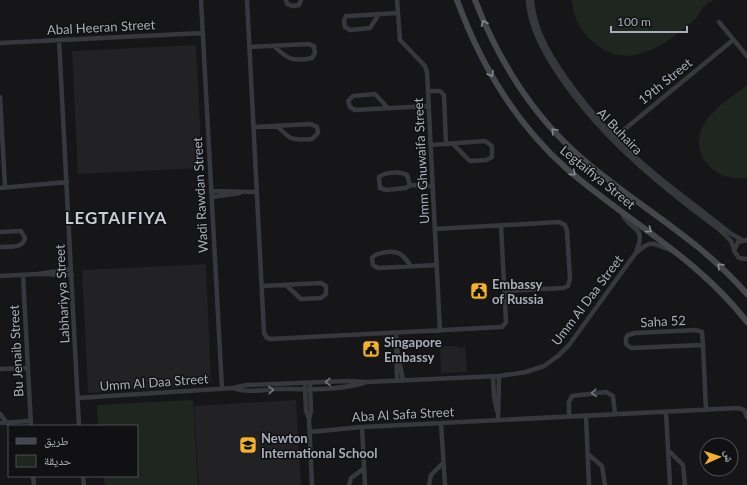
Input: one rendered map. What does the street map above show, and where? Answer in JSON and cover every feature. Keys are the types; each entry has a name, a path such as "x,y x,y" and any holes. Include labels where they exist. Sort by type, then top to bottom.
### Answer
{"street":[{"name":"Wadi Rawdan Street","path":"202,0 222,389"},
{"path":"247,0 264,332 269,339 502,327 506,322 501,225"},
{"path":"286,0 287,4 292,6 299,6 301,0"},
{"name":"Umm Ghuwaifa Street","path":"397,0 400,41 426,68 440,331"},
{"name":"Legtaifiya Street","path":"457,0 469,32 485,64 508,101 529,130 567,168 675,250 721,291 747,322"},
{"name":"Legtaifiya Street","path":"475,0 488,32 509,72 537,112 551,128 586,162 703,250 747,294"},
{"name":"Al Buhaira","path":"528,0 531,20 545,49 566,82 613,138 648,171 717,226 731,241 737,257 746,260"},
{"name":"Al Buhaira","path":"532,0 534,16 545,49"},
{"path":"379,14 370,28 350,30 345,27 344,21 346,16 379,14 398,14"},
{"path":"719,22 747,56"},
{"name":"Abal Heeran Street","path":"0,43 203,33"},
{"name":"Labhariyya Street","path":"59,40 79,425"},
{"name":"19th Street","path":"613,138 733,40"},
{"path":"250,47 308,44 314,46 315,53 312,58 287,59 274,46"},
{"path":"428,91 440,91 444,95 446,144"},
{"path":"388,108 375,94 353,96 348,101 350,107 355,110 429,106"},
{"path":"0,98 2,187 67,182"},
{"path":"254,127 311,124 317,127 318,133 312,139 294,140 278,126"},
{"path":"431,145 489,142 493,148 492,157 486,160 470,160 453,144"},
{"path":"410,185 407,175 401,173 384,174 379,177 378,181 380,188 386,190 406,188 410,185 433,186"},
{"path":"212,194 258,192"},
{"name":"Umm Al Daa Street","path":"622,211 624,216 636,228 640,236 635,254"},
{"path":"435,229 564,223 567,228 570,272 569,284 564,288 505,292"},
{"name":"Al Buhaira","path":"717,226 745,240"},
{"path":"0,232 21,231 25,238 24,243 20,245 0,247"},
{"name":"Al Buhaira","path":"734,249 736,243 745,240"},
{"name":"Umm Al Daa Street","path":"78,398 233,388 244,390 308,386 348,386 367,382 499,376 533,370 558,356 569,345 635,254 643,247 651,244 675,250"},
{"path":"411,266 397,253 377,254 372,258 375,268 437,265"},
{"path":"0,276 38,274 71,269"},
{"path":"38,274 49,276 72,275"},
{"name":"Bu Jenaib Street","path":"23,275 31,424"},
{"path":"262,286 321,283 326,286 326,294 321,298 301,299 286,285"},
{"name":"Saha 52","path":"696,330 703,334 703,344 631,348 626,344 626,338 628,335 635,333 696,330"},
{"path":"396,333 402,381"},
{"path":"703,344 706,410"},
{"path":"397,348 395,357 397,381"},
{"path":"0,369 28,368"},
{"path":"493,376 494,397 498,420"},
{"path":"497,412 499,376"},
{"path":"308,386 312,485"},
{"path":"569,417 568,402 572,396 606,392 613,396 615,414"},
{"name":"Aba Al Safa Street","path":"310,432 362,427 740,408 746,412 747,417"},
{"path":"666,412 670,485"},
{"path":"0,414 8,423"},
{"path":"586,416 589,485"},
{"path":"0,423 31,424"},
{"path":"441,423 445,485"},
{"path":"362,427 364,485"},
{"path":"668,450 683,464 685,485"},
{"path":"588,454 602,466 605,485"},
{"path":"429,485 431,475 443,463"},
{"path":"349,485 351,478 364,469"}],"shaded area":[{"path":"196,45 202,168 78,174 72,51"},
{"path":"206,264 211,382 182,387 88,393 82,270"},
{"path":"440,346 457,346 460,348 465,346 467,372 441,373"},
{"name":"Newton International School","path":"296,400 301,485 199,485 194,406"}],"green space":[{"path":"572,0 714,0 704,6 694,20 682,30 658,46 646,52 633,55 619,55 606,51 593,42 585,33 575,18"},
{"path":"747,85 747,178 724,176 707,164 702,156 699,146 700,135 708,118"},
{"path":"193,400 198,485 105,485 103,477 138,477 138,425 98,425 97,405"}],"place":[{"name":"Embassy of Russia","path":"479,291"},
{"name":"Singapore Embassy","path":"371,349"},
{"name":"Newton International School","path":"248,445"}],"district":[{"name":"LEGTAIFIYA","path":"116,218"}]}
